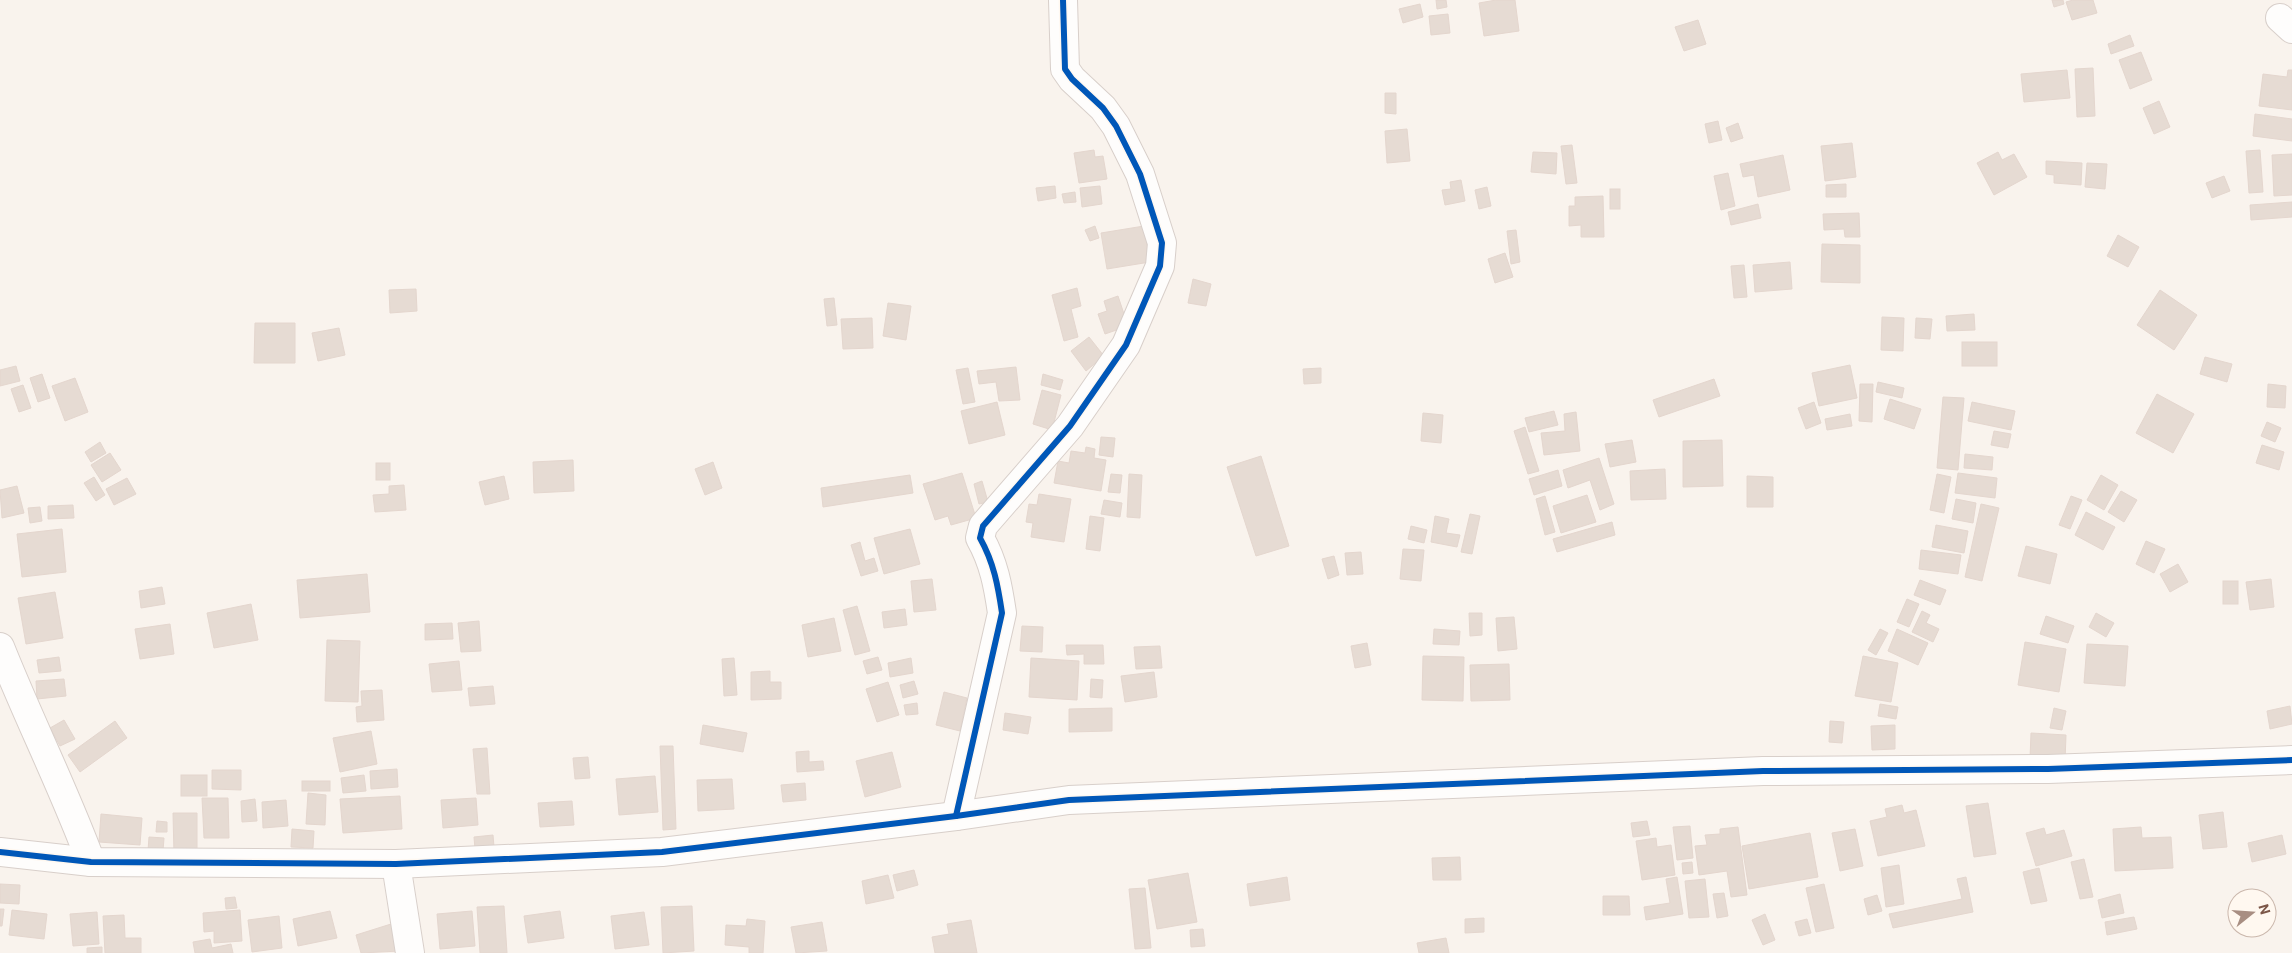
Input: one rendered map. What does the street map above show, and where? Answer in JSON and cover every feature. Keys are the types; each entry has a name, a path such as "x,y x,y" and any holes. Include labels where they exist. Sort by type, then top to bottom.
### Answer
{"street":[{"path":"956,816 1002,613 997,579 990,556 980,538 983,526 1070,426 1126,345 1160,266 1162,252 1159,230 1140,174 1116,126 1103,108 1072,79 1065,69 1063,0"},
{"path":"0,647 23,706 72,810 91,862"},
{"path":"0,852 91,862 396,864 662,852 956,816 1069,800 1763,771 2048,769 2292,760"},
{"path":"396,864 410,953"}],"building":[{"path":"1436,0 1446,0 1447,7 1437,9"},
{"path":"1496,0 1515,0 1519,31 1484,36 1479,3"},
{"path":"2052,0 2063,0 2064,4 2054,7"},
{"path":"2093,0 2097,13 2072,20 2066,2"},
{"path":"1420,4 1423,17 1403,23 1399,9"},
{"path":"1448,14 1450,33 1431,35 1429,16"},
{"path":"1698,20 1706,44 1684,51 1675,27"},
{"path":"2130,35 2134,46 2111,54 2108,44"},
{"path":"2141,52 2152,80 2130,89 2119,60"},
{"path":"2093,68 2095,116 2077,117 2075,69"},
{"path":"2067,70 2070,98 2024,102 2021,74"},
{"path":"2288,70 2292,70 2292,110 2259,106 2263,74 2287,77"},
{"path":"1385,93 1396,93 1396,114 1385,113"},
{"path":"2159,101 2170,127 2154,134 2143,108"},
{"path":"2255,114 2292,119 2292,141 2253,136"},
{"path":"1718,121 1722,140 1709,143 1705,124"},
{"path":"1738,123 1743,138 1731,142 1726,128"},
{"path":"1407,129 1410,161 1387,163 1385,131"},
{"path":"1852,143 1856,177 1825,181 1821,146"},
{"path":"1572,145 1577,183 1566,184 1561,146"},
{"path":"1094,150 1095,157 1103,156 1107,179 1079,183 1074,153"},
{"path":"2260,150 2263,192 2249,193 2246,151"},
{"path":"1533,152 1557,153 1556,174 1531,172"},
{"path":"1998,152 2002,160 2014,154 2027,177 1994,195 1977,163"},
{"path":"2292,154 2292,195 2274,196 2272,155"},
{"path":"1783,155 1790,190 1758,197 1754,175 1743,177 1740,164"},
{"path":"2046,161 2082,163 2081,185 2054,183 2054,175 2046,174"},
{"path":"2087,163 2107,164 2105,189 2085,187"},
{"path":"1728,173 1735,206 1721,210 1714,176"},
{"path":"2224,176 2230,191 2212,198 2206,183"},
{"path":"1461,180 1465,201 1445,205 1442,190 1451,189 1450,182"},
{"path":"1846,184 1846,197 1826,197 1826,185"},
{"path":"1055,186 1056,198 1038,201 1036,188"},
{"path":"1100,186 1102,204 1082,207 1080,188"},
{"path":"1487,187 1491,206 1479,209 1475,190"},
{"path":"1610,189 1620,189 1620,209 1610,209"},
{"path":"1075,192 1076,202 1064,203 1062,194"},
{"path":"1603,196 1604,237 1581,237 1581,225 1569,226 1569,206 1575,206 1575,197"},
{"path":"2292,202 2292,217 2251,220 2250,205"},
{"path":"1758,204 1761,218 1731,225 1728,212"},
{"path":"1859,213 1860,237 1845,237 1844,229 1824,230 1823,214"},
{"path":"1095,226 1099,238 1090,241 1085,230"},
{"path":"1144,226 1150,262 1107,269 1101,233"},
{"path":"1516,230 1520,262 1511,264 1507,231"},
{"path":"2118,235 2139,247 2128,267 2107,256"},
{"path":"1822,244 1860,245 1860,283 1821,282"},
{"path":"1505,253 1513,277 1495,283 1488,259"},
{"path":"1790,262 1792,289 1755,292 1753,265"},
{"path":"1744,265 1747,297 1734,298 1731,266"},
{"path":"1193,279 1211,284 1206,306 1188,303"},
{"path":"1077,288 1081,306 1071,309 1078,337 1064,341 1052,295"},
{"path":"416,289 417,311 390,313 389,290"},
{"path":"2160,290 2197,315 2174,350 2137,325"},
{"path":"1118,296 1128,326 1105,334 1098,314 1107,311 1104,301"},
{"path":"834,298 837,325 827,326 824,299"},
{"path":"888,303 911,306 906,340 883,336"},
{"path":"1974,314 1975,330 1947,331 1946,316"},
{"path":"1882,317 1904,318 1903,351 1881,350"},
{"path":"872,318 873,348 843,349 841,319"},
{"path":"1916,318 1932,319 1930,339 1915,338"},
{"path":"255,323 295,323 295,363 254,363"},
{"path":"339,328 345,355 318,361 312,333"},
{"path":"1089,337 1104,356 1086,371 1071,351"},
{"path":"1962,342 1997,342 1997,366 1962,366"},
{"path":"2205,357 2232,364 2227,382 2200,374"},
{"path":"1850,365 1857,398 1819,406 1812,373"},
{"path":"16,366 20,381 0,386 0,370"},
{"path":"1016,367 1020,400 999,401 996,382 979,384 977,371"},
{"path":"968,368 975,402 963,404 956,370"},
{"path":"1321,368 1321,383 1304,384 1303,369"},
{"path":"42,374 50,398 38,402 30,378"},
{"path":"1043,374 1063,380 1060,390 1041,385"},
{"path":"75,378 88,412 65,421 52,386"},
{"path":"1714,379 1720,396 1659,417 1653,400"},
{"path":"1878,382 1904,388 1902,398 1876,392"},
{"path":"1860,384 1873,384 1872,422 1859,421"},
{"path":"2268,384 2286,386 2285,408 2267,407"},
{"path":"23,385 31,408 19,412 11,389"},
{"path":"1042,390 1061,395 1052,430 1033,424"},
{"path":"2157,394 2194,414 2173,453 2136,433"},
{"path":"1943,397 1964,398 1958,470 1937,468"},
{"path":"1890,399 1921,409 1914,429 1884,419"},
{"path":"997,402 1005,435 969,444 961,411"},
{"path":"1814,402 1821,423 1806,429 1798,408"},
{"path":"1972,402 2015,411 2011,430 1968,421"},
{"path":"1554,411 1558,425 1529,432 1525,418"},
{"path":"1576,412 1580,451 1544,455 1541,433 1565,431 1564,414"},
{"path":"1423,413 1443,415 1441,443 1421,441"},
{"path":"1850,414 1852,426 1827,430 1825,419"},
{"path":"2267,422 2281,428 2275,442 2261,436"},
{"path":"1525,427 1539,471 1528,474 1514,431"},
{"path":"1994,431 2011,434 2008,448 1991,445"},
{"path":"1101,437 1115,438 1113,457 1099,455"},
{"path":"1632,440 1636,462 1610,467 1605,444"},
{"path":"1722,440 1723,486 1683,487 1683,441"},
{"path":"100,442 106,453 91,462 85,452"},
{"path":"2262,445 2284,452 2279,470 2256,463"},
{"path":"1086,447 1095,449 1094,458 1106,460 1101,491 1054,483 1058,461 1069,463 1071,451 1085,453"},
{"path":"110,453 121,470 102,482 91,465"},
{"path":"1965,454 1993,457 1992,470 1964,468"},
{"path":"1261,456 1289,546 1256,556 1227,467"},
{"path":"1599,458 1614,504 1600,510 1590,480 1568,488 1563,470"},
{"path":"573,460 574,491 534,493 533,462"},
{"path":"713,462 722,488 705,495 695,469"},
{"path":"376,463 390,463 390,480 376,480"},
{"path":"1665,469 1666,499 1631,500 1630,471"},
{"path":"1558,470 1562,486 1534,495 1529,479"},
{"path":"962,473 976,518 951,525 948,516 935,520 923,484"},
{"path":"1958,473 1997,478 1995,498 1955,493"},
{"path":"1111,474 1122,475 1120,493 1108,492"},
{"path":"1129,474 1142,475 1140,518 1127,517"},
{"path":"1937,474 1951,477 1944,513 1930,510"},
{"path":"910,475 913,493 823,507 821,488"},
{"path":"2101,475 2118,485 2104,510 2087,500"},
{"path":"504,476 509,499 485,505 479,482"},
{"path":"1747,476 1773,477 1773,507 1747,507"},
{"path":"94,477 105,495 96,501 84,483"},
{"path":"127,478 136,494 114,505 106,489"},
{"path":"982,481 988,502 979,504 974,484"},
{"path":"404,485 406,510 375,512 373,495 389,494 389,486"},
{"path":"17,486 24,513 2,518 0,490"},
{"path":"2121,491 2137,500 2124,522 2108,512"},
{"path":"1039,494 1071,499 1064,542 1031,537 1033,523 1026,522 1029,504 1037,505"},
{"path":"1587,495 1596,522 1561,533 1553,506"},
{"path":"1545,496 1555,532 1545,535 1536,499"},
{"path":"2071,496 2082,500 2070,529 2059,525"},
{"path":"1956,499 1976,503 1973,523 1952,519"},
{"path":"1104,500 1122,503 1120,517 1101,514"},
{"path":"1981,504 1999,508 1982,581 1965,577"},
{"path":"73,505 74,518 48,519 48,506"},
{"path":"40,507 42,521 30,523 28,508"},
{"path":"2086,512 2115,527 2103,550 2075,535"},
{"path":"1470,514 1480,516 1472,554 1461,552"},
{"path":"1090,516 1104,518 1100,551 1086,549"},
{"path":"1435,516 1449,519 1446,533 1460,535 1457,547 1431,542"},
{"path":"1612,522 1615,535 1557,552 1553,539"},
{"path":"1936,525 1968,531 1964,553 1932,547"},
{"path":"1411,526 1427,530 1424,543 1408,539"},
{"path":"62,529 66,572 22,577 17,534"},
{"path":"910,529 920,564 884,574 874,538"},
{"path":"2146,541 2165,549 2154,573 2136,564"},
{"path":"860,542 865,561 874,558 878,571 861,576 851,545"},
{"path":"2026,546 2057,554 2050,584 2018,576"},
{"path":"1403,549 1424,550 1421,581 1400,579"},
{"path":"1921,550 1961,555 1958,574 1919,569"},
{"path":"1361,552 1363,574 1347,575 1345,553"},
{"path":"1334,556 1339,575 1328,579 1322,559"},
{"path":"2178,564 2188,582 2170,592 2160,574"},
{"path":"367,574 370,612 300,618 297,580"},
{"path":"932,579 936,610 914,612 911,581"},
{"path":"2271,579 2274,607 2250,610 2246,582"},
{"path":"1920,580 1946,590 1940,605 1914,595"},
{"path":"2223,581 2238,581 2238,604 2223,604"},
{"path":"162,587 165,604 141,608 139,591"},
{"path":"55,592 63,638 26,644 18,598"},
{"path":"1907,599 1919,604 1909,627 1897,622"},
{"path":"251,604 258,640 214,648 207,613"},
{"path":"857,606 870,651 855,655 843,610"},
{"path":"905,609 907,625 884,628 882,612"},
{"path":"1922,611 1930,615 1926,623 1939,629 1933,642 1912,632"},
{"path":"1469,613 1482,613 1482,635 1470,636"},
{"path":"2096,613 2114,623 2106,637 2089,627"},
{"path":"2046,616 2074,626 2068,643 2040,634"},
{"path":"1514,617 1517,649 1498,651 1496,618"},
{"path":"834,618 841,651 808,657 802,625"},
{"path":"479,621 481,651 461,652 458,623"},
{"path":"452,623 453,639 425,640 425,624"},
{"path":"170,624 174,654 140,659 135,629"},
{"path":"1022,626 1043,627 1042,652 1020,651"},
{"path":"1434,629 1460,631 1459,645 1433,644"},
{"path":"1880,629 1888,633 1876,655 1868,650"},
{"path":"1897,629 1928,643 1918,665 1888,651"},
{"path":"327,640 360,641 358,702 325,701"},
{"path":"2025,642 2066,649 2059,692 2018,685"},
{"path":"1367,643 1371,665 1355,668 1351,646"},
{"path":"2087,644 2128,646 2125,686 2084,683"},
{"path":"1066,645 1103,645 1104,664 1084,664 1084,654 1067,655"},
{"path":"1160,646 1162,668 1136,669 1134,647"},
{"path":"1423,656 1464,657 1463,701 1422,700"},
{"path":"1863,656 1898,663 1891,702 1855,696"},
{"path":"59,657 61,671 39,673 37,660"},
{"path":"878,657 882,670 867,674 863,661"},
{"path":"734,658 737,695 724,696 722,659"},
{"path":"911,658 913,673 890,677 888,663"},
{"path":"1031,658 1079,661 1077,700 1029,697"},
{"path":"459,661 462,690 432,692 429,664"},
{"path":"1509,664 1510,700 1471,701 1470,665"},
{"path":"770,671 770,682 781,682 781,699 751,700 751,672"},
{"path":"1154,672 1157,697 1125,702 1121,676"},
{"path":"64,679 66,696 37,699 36,681"},
{"path":"1091,679 1103,680 1102,698 1090,697"},
{"path":"914,681 918,694 903,698 900,685"},
{"path":"888,682 899,715 877,722 866,689"},
{"path":"493,686 495,704 470,706 468,688"},
{"path":"382,690 384,720 357,722 356,707 362,706 361,691"},
{"path":"944,692 967,698 960,731 936,725"},
{"path":"917,703 918,714 906,715 904,705"},
{"path":"1880,704 1898,707 1896,719 1878,716"},
{"path":"2290,706 2292,724 2270,729 2267,711"},
{"path":"1112,708 1112,731 1069,732 1069,709"},
{"path":"2054,708 2066,711 2062,730 2050,728"},
{"path":"1005,713 1031,717 1028,734 1003,730"},
{"path":"64,720 75,739 60,746 50,728"},
{"path":"115,721 127,738 80,772 68,755"},
{"path":"1830,721 1844,722 1842,743 1829,742"},
{"path":"703,725 747,733 743,752 700,744"},
{"path":"1895,725 1895,749 1872,750 1871,726"},
{"path":"371,731 377,764 340,772 333,738"},
{"path":"2031,733 2066,735 2065,761 2030,759"},
{"path":"660,746 673,746 676,829 663,830"},
{"path":"487,748 490,794 477,794 473,749"},
{"path":"809,751 809,762 823,761 824,770 797,772 796,752"},
{"path":"892,752 901,787 865,797 856,761"},
{"path":"588,757 590,778 575,779 573,758"},
{"path":"397,769 398,787 371,789 370,771"},
{"path":"212,770 241,770 241,790 212,789"},
{"path":"181,775 207,775 207,796 181,796"},
{"path":"364,775 366,791 343,793 341,778"},
{"path":"655,776 658,812 619,815 616,779"},
{"path":"732,779 734,809 698,811 697,780"},
{"path":"302,781 330,781 330,791 302,791"},
{"path":"805,783 806,800 783,802 781,785"},
{"path":"308,793 326,795 325,825 306,824"},
{"path":"400,796 402,829 343,833 340,799"},
{"path":"202,798 228,798 229,838 204,838"},
{"path":"476,798 478,825 443,828 441,800"},
{"path":"255,799 257,821 242,822 241,801"},
{"path":"286,800 288,826 263,828 262,802"},
{"path":"572,801 574,825 540,827 538,803"},
{"path":"1988,803 1996,854 1974,857 1966,806"},
{"path":"1902,805 1904,813 1916,810 1925,846 1878,856 1870,821 1887,817 1885,809"},
{"path":"2223,812 2227,847 2203,849 2199,815"},
{"path":"173,813 197,813 197,854 174,854"},
{"path":"101,814 142,818 140,845 99,842"},
{"path":"157,821 167,822 167,832 156,832"},
{"path":"1647,821 1650,835 1633,837 1631,823"},
{"path":"1690,826 1693,858 1677,860 1673,827"},
{"path":"1738,827 1747,895 1731,897 1727,871 1699,875 1695,846 1707,845 1705,835 1720,834 1720,829"},
{"path":"2141,827 2142,838 2171,837 2173,868 2115,871 2113,829"},
{"path":"2044,828 2046,835 2064,830 2072,856 2036,866 2026,833"},
{"path":"292,829 314,831 313,848 291,847"},
{"path":"1855,829 1863,866 1840,871 1832,833"},
{"path":"1810,833 1818,877 1749,889 1742,846"},
{"path":"493,835 494,847 475,849 474,837"},
{"path":"2282,835 2286,854 2252,862 2248,843"},
{"path":"149,837 164,838 163,851 148,851"},
{"path":"1656,838 1657,847 1671,845 1675,875 1642,880 1636,841"},
{"path":"1460,857 1461,880 1433,880 1432,858"},
{"path":"2084,859 2093,897 2080,899 2071,862"},
{"path":"1692,862 1693,873 1683,874 1682,863"},
{"path":"1899,865 1904,904 1886,907 1881,868"},
{"path":"2039,868 2047,901 2031,904 2023,872"},
{"path":"914,870 918,885 897,891 893,875"},
{"path":"1188,873 1197,922 1157,929 1148,880"},
{"path":"888,875 894,898 866,904 862,881"},
{"path":"1287,877 1290,900 1250,906 1247,884"},
{"path":"1677,877 1683,914 1646,920 1644,907 1670,903 1666,879"},
{"path":"1966,877 1973,912 1893,928 1889,914 1962,899 1957,879"},
{"path":"1705,879 1709,917 1689,918 1685,881"},
{"path":"0,884 20,885 19,904 0,903"},
{"path":"1824,884 1834,928 1816,932 1806,888"},
{"path":"1145,888 1151,948 1135,949 1129,889"},
{"path":"1724,893 1728,916 1717,918 1713,894"},
{"path":"2120,894 2124,913 2102,918 2098,900"},
{"path":"1877,895 1882,911 1868,915 1864,899"},
{"path":"1603,896 1629,896 1630,915 1603,915"},
{"path":"235,897 237,908 226,909 225,898"},
{"path":"504,906 507,953 480,953 477,907"},
{"path":"692,906 694,951 663,953 661,907"},
{"path":"0,909 4,909 2,926 0,926"},
{"path":"12,910 47,914 44,939 9,935"},
{"path":"240,910 242,941 214,943 214,931 204,932 203,913"},
{"path":"330,911 337,938 298,946 293,919"},
{"path":"472,911 475,946 440,949 437,914"},
{"path":"560,911 564,938 528,943 524,916"},
{"path":"97,912 99,944 73,946 70,914"},
{"path":"644,912 649,945 615,949 611,916"},
{"path":"1765,914 1775,940 1763,945 1752,920"},
{"path":"124,915 125,938 141,938 141,953 105,953 103,916"},
{"path":"279,916 282,948 252,952 248,920"},
{"path":"2134,917 2137,929 2107,935 2105,922"},
{"path":"1484,918 1484,932 1465,933 1465,919"},
{"path":"747,919 765,921 763,953 749,953 749,947 725,945 726,925 746,926"},
{"path":"1807,919 1811,933 1799,936 1795,922"},
{"path":"971,920 977,953 935,953 932,937 949,934 947,924"},
{"path":"822,922 827,951 796,953 791,927"},
{"path":"391,924 400,951 361,953 356,935"},
{"path":"1203,929 1205,946 1191,947 1190,930"},
{"path":"1446,938 1449,953 1419,953 1417,943"},
{"path":"210,939 212,948 231,944 233,953 195,953 193,942"},
{"path":"102,947 102,953 87,953 87,948"}],"cycle path":[{"path":"956,816 1002,613 995,575 989,556 980,538 983,526 1070,426 1126,345 1160,266 1162,243 1140,174 1116,126 1103,108 1072,79 1065,69 1063,0"},
{"path":"0,852 91,862 396,864 662,852 956,816 1069,800 1763,771 2048,769 2292,760"}]}
